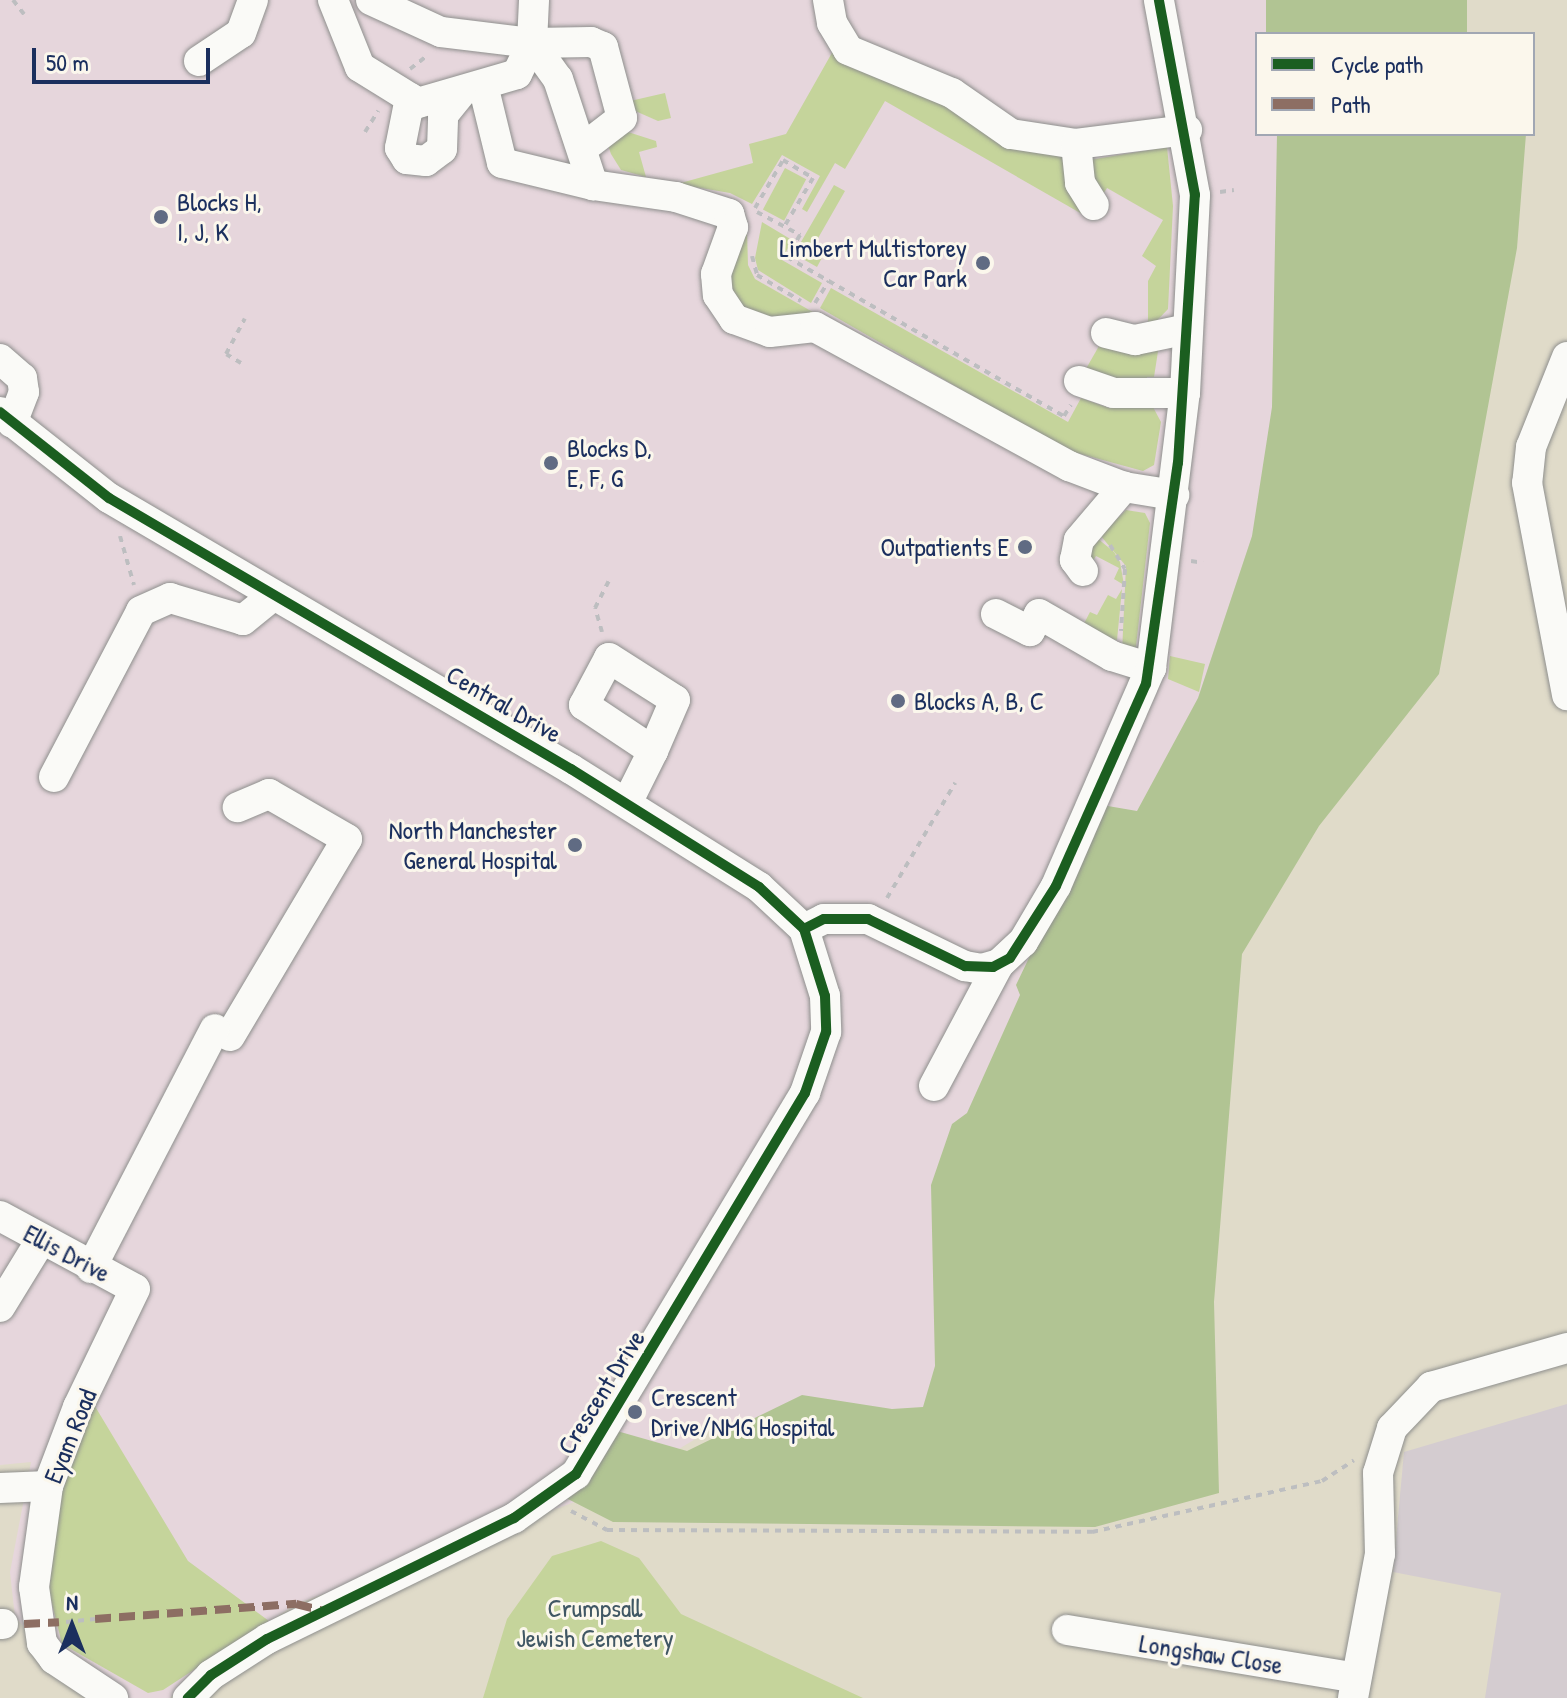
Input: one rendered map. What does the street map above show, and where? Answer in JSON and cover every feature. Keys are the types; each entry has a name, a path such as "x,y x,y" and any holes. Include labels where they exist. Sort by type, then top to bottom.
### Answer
{"street":[{"path":"199,61 241,33 253,0"},
{"path":"333,0 360,67 418,103 517,74 532,43 534,0"},
{"path":"371,0 441,32 532,43 596,42 609,55 622,118 583,148"},
{"path":"828,0 832,23 848,50 952,93 1011,134 1076,144 1187,130"},
{"path":"934,1086 999,964 1023,942 1056,886 1151,668 1185,393 1195,195 1187,130 1159,0"},
{"path":"532,43 558,79 593,185"},
{"path":"410,98 400,148 407,159 426,161 442,149 443,115 472,89"},
{"path":"472,89 502,163 593,185 716,206 729,214 733,227 716,274 718,295 734,319 770,332 815,327 1069,466 1124,487 1174,495"},
{"path":"1076,144 1080,183 1094,205"},
{"path":"1106,333 1149,339 1188,329"},
{"path":"1567,357 1531,447 1527,483 1567,695"},
{"path":"0,359 22,378 24,392 6,418"},
{"path":"1078,388 1113,393 1185,393"},
{"name":"Central Drive","path":"6,418 109,498 627,803 759,887 804,929"},
{"path":"1083,571 1075,560 1079,540 1124,487"},
{"path":"54,777 141,611 170,598 243,620 273,596"},
{"path":"996,614 1030,631 1039,614 1119,659 1151,668"},
{"path":"627,803 653,751 675,700 609,658 584,705 653,751"},
{"path":"91,1268 222,1032 347,839 269,794 238,807"},
{"path":"804,929 824,919 873,921 965,966 982,969 999,964"},
{"name":"Crescent Drive","path":"188,1698 211,1675 267,1639 402,1586 548,1498 576,1474 805,1093 826,1032 825,996 804,929"},
{"name":"Ellis Drive","path":"0,1216 91,1268 135,1289"},
{"path":"0,1307 41,1240"},
{"name":"Eyam Road","path":"113,1698 54,1659 42,1643 34,1587 48,1486 78,1407 135,1289"},
{"path":"1354,1688 1380,1554 1382,1454 1392,1428 1431,1387 1567,1348"},
{"path":"0,1488 48,1486"},
{"name":"Longshaw Close","path":"1067,1630 1354,1688"}],"path":[{"path":"13,0 24,14"},
{"path":"754,225 754,210 783,160 813,178 784,227"},
{"path":"764,217 800,235 787,257 1064,416 1078,388"},
{"path":"753,249 757,275 816,310"},
{"path":"815,303 829,281"},
{"path":"241,363 226,354 245,319"},
{"path":"109,498 141,611"},
{"path":"1104,540 1125,569 1119,659"},
{"path":"609,581 595,608 609,658"},
{"path":"873,921 955,783"},
{"path":"548,1498 607,1530 1092,1532 1322,1481 1365,1453 1382,1454"},
{"path":"59,1622 95,1619"}],"shaded area":[{"name":"North Manchester General Hospital","path":"0,0 1296,0 1302,32 1255,32 1255,136 1322,136 1312,424 961,1411 709,1431 613,1488 296,1604 205,1664 170,1698 92,1698 15,1617 10,1572 31,1462 0,1465"},
{"path":"1567,1404 1567,1698 1485,1698 1501,1593 1393,1572 1404,1452"}],"green space":[{"path":"1266,0 1467,0 1467,32 1266,32"},
{"path":"833,51 1061,155 1089,218 885,101 845,169 835,163 807,212 802,209 820,176 782,155 752,204 730,193 677,184 753,163 749,144 786,134"},
{"path":"665,93 671,118 658,121 633,110 630,101"},
{"path":"628,132 656,141 657,147 639,152 646,177 621,170 611,154 607,142"},
{"path":"1277,136 1526,136 1517,248 1439,674 1319,826 1242,954 1214,1302 1219,1493 1095,1527 613,1522 562,1496 617,1431 687,1451 802,1395 892,1409 923,1407 935,1366 931,1185 952,1124 967,1113 1020,995 1016,985 1102,805 1137,811 1198,698 1252,536 1272,407"},
{"path":"1167,147 1173,206 1168,309 1148,330 1148,281 1156,266 1142,256 1163,220 1107,188 1100,199 1089,160"},
{"path":"785,168 806,179 784,221 763,209"},
{"path":"834,185 845,191 813,247 824,254 817,267 794,254"},
{"path":"762,222 792,240 782,260 822,283 811,303 758,270 755,258"},
{"path":"747,231 748,265 755,279 839,327 759,321 729,299 731,249"},
{"path":"831,288 1068,422 1081,398 1109,408 1153,407 1161,422 1154,465 1143,471 1066,450 820,308"},
{"path":"1103,339 1159,345 1154,377 1147,377 1147,384 1083,374"},
{"path":"1126,510 1145,513 1150,523 1135,655 1122,652 1126,566 1100,535"},
{"path":"1091,533 1114,552 1120,562 1124,585 1114,579 1119,568 1096,556 1092,562 1082,548"},
{"path":"1122,589 1117,640 1079,633 1090,612 1097,615 1108,595 1116,599"},
{"path":"1170,656 1205,664 1199,692 1168,679"},
{"path":"93,1403 188,1561 269,1621 163,1690 148,1693 62,1644 49,1592 59,1500"},
{"name":"Crumpsall Jewish Cemetery","path":"601,1541 639,1558 681,1614 863,1698 483,1698 507,1619 552,1556"}],"marked path":[{"path":"95,1619 296,1604 324,1611"},
{"path":"24,1624 59,1622"}],"cycle path":[{"path":"804,929 824,919 868,919 965,966 993,967 1010,958 1056,886 1146,684 1178,463 1195,195 1159,0"},
{"path":"0,412 109,498 571,769 759,887 804,929 825,996 826,1032 805,1093 576,1474 514,1518 267,1639 211,1675 188,1698"}],"place":[{"name":"Blocks H, I, J, K","path":"161,217"},
{"name":"Limbert Multistorey Car Park","path":"983,263"},
{"name":"Blocks D, E, F, G","path":"551,463"},
{"name":"Outpatients E","path":"1025,547"},
{"name":"Blocks A, B, C","path":"898,701"},
{"name":"North Manchester General Hospital","path":"575,845"},
{"name":"Crescent Drive/NMG Hospital","path":"635,1412"}]}
